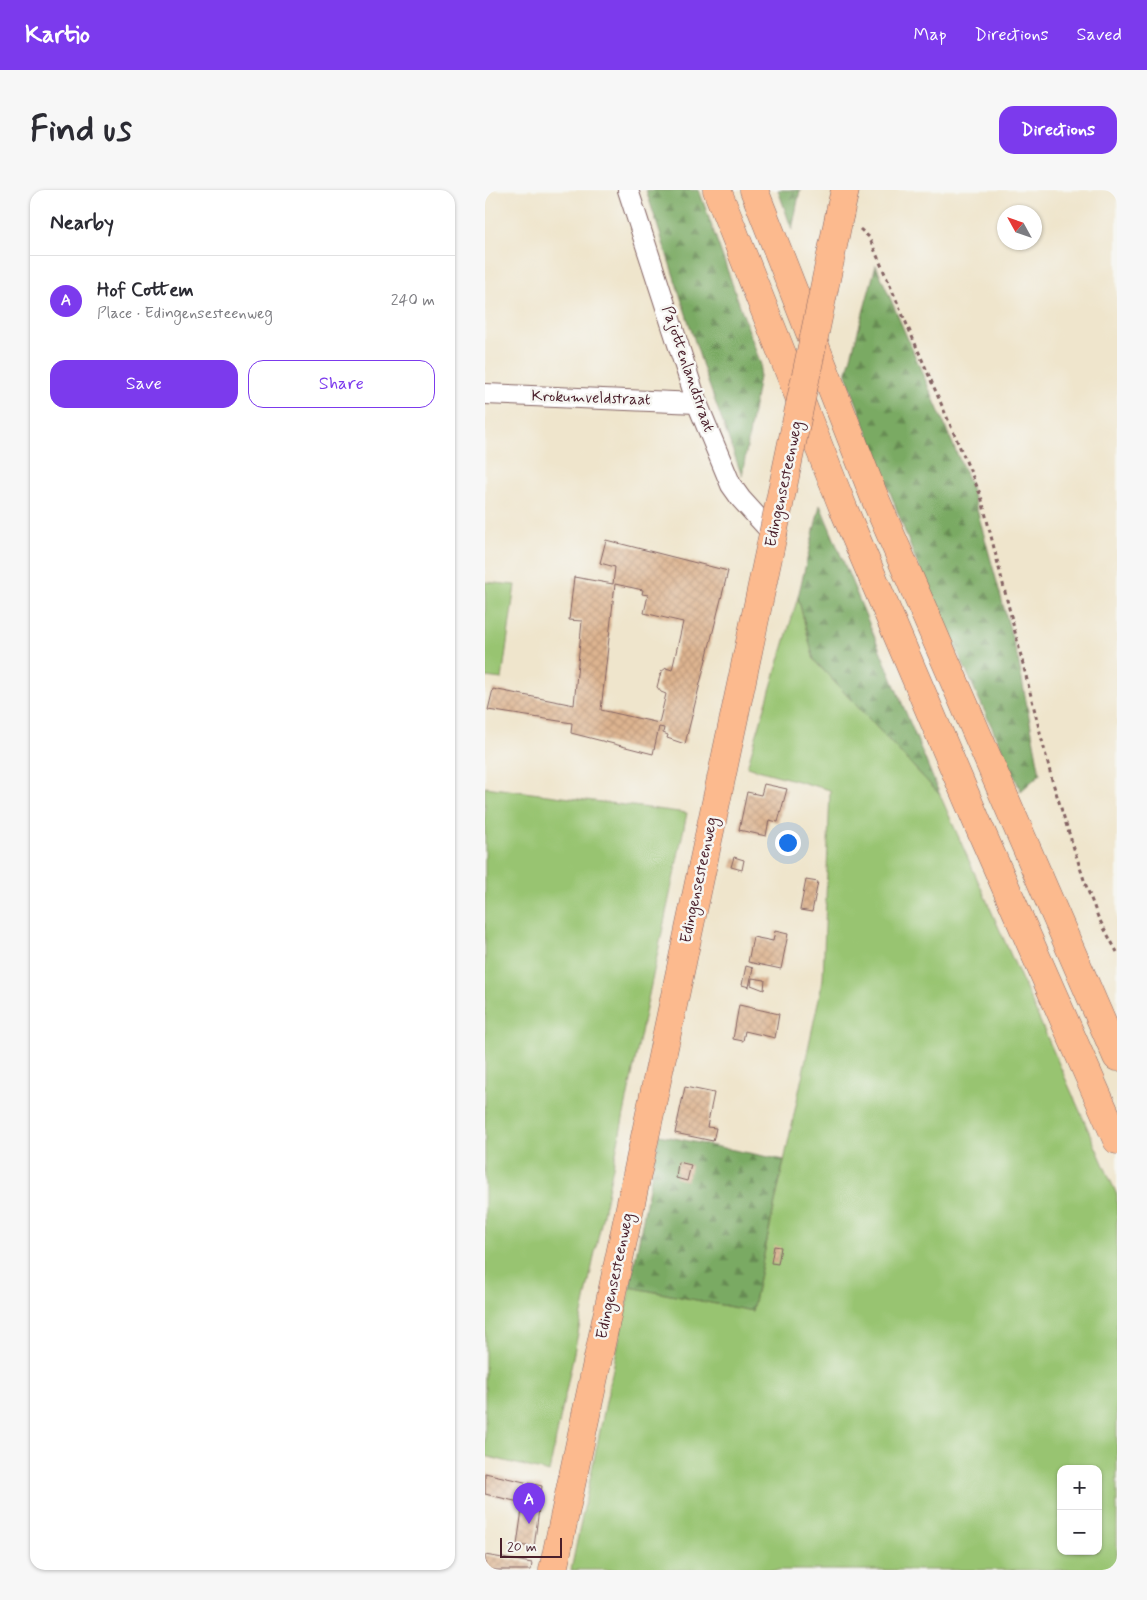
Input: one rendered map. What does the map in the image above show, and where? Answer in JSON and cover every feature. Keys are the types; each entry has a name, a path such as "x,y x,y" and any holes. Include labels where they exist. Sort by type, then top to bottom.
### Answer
{"main road":[{"path":"717,190 844,510 980,829 1117,1140"},
{"path":"753,190 874,496 1117,1057"},
{"name":"Edingensesteenweg","path":"553,1570 842,201"}],"street":[{"name":"Pajottenlandstraat","path":"628,190 697,403 731,485 741,499 773,534"},
{"name":"Krokumveldstraat","path":"485,394 697,403"}],"path":[{"path":"842,201 869,237 981,496 1052,780 1085,884 1098,917 1117,952"}],"green space":[{"path":"646,190 699,190 761,365 742,476 707,379"},
{"path":"778,190 800,190 792,230"},
{"path":"876,265 970,484 1018,659 1040,774 1021,791 916,561 846,375"},
{"path":"820,505 940,795 814,660 798,597"},
{"path":"485,582 515,585 502,679 485,677"},
{"path":"798,597 814,660 940,795 1117,1195 1117,1570 571,1570 630,1287 752,1311 823,979 830,790 747,767"},
{"path":"485,787 687,813 549,1472 485,1456"},
{"path":"659,1135 784,1160 752,1311 630,1287"}],"building":[{"path":"606,540 728,571 685,744 667,738 668,735 663,733 664,728 659,727 653,754 571,733 572,723 488,710 493,689 574,705 582,621 569,620 574,577 613,584 615,567 600,563","holes":["615,584 643,590 642,594 648,595 644,613 683,622 672,670 666,668 661,672 657,687 666,694 659,723 601,710"]},
{"path":"764,784 787,789 778,822 769,820 766,836 739,830 747,792 761,795"},
{"path":"734,857 744,860 742,870 731,867"},
{"path":"806,880 818,882 812,912 800,910"},
{"path":"775,931 788,934 781,969 748,962 753,937 773,941"},
{"path":"746,966 753,968 749,987 742,985"},
{"path":"752,978 765,980 764,990 751,985"},
{"path":"739,1005 779,1014 775,1038 745,1031 743,1041 733,1039"},
{"path":"685,1087 714,1093 707,1127 716,1128 713,1141 675,1133"},
{"path":"678,1162 691,1165 687,1181 676,1178"},
{"path":"774,1246 781,1247 778,1264 771,1263"},
{"path":"485,1473 542,1486 534,1547 517,1545 523,1503 485,1494"},
{"path":"485,1555 532,1563 531,1570 485,1570"}],"place":[{"name":"Hof Cottem","path":"529,1524"}]}
